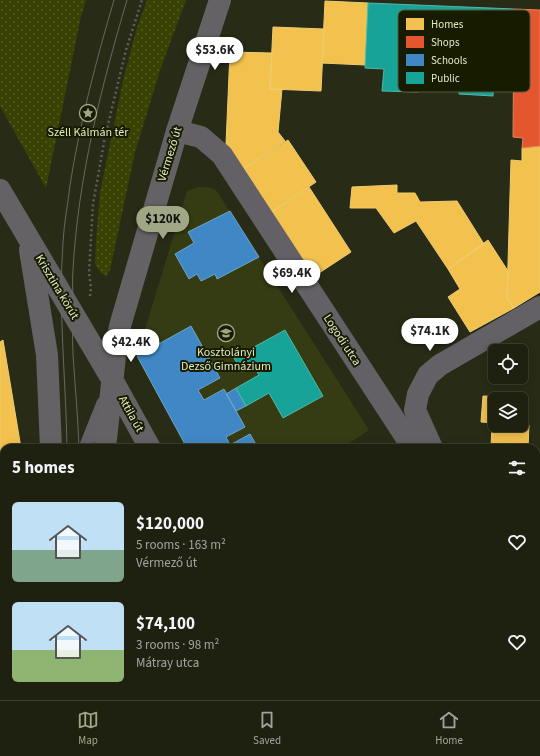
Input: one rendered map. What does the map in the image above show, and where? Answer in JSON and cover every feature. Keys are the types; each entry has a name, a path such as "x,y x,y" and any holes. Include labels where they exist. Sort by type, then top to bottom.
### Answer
{"main road":[{"name":"Vérmező út","path":"112,381 120,326 177,131 220,0"},
{"name":"Krisztina körút","path":"0,190 112,381"},
{"name":"Krisztina körút","path":"28,238 47,355 51,444"},
{"path":"105,444 112,381"},
{"name":"Attila út","path":"112,381 148,444"}],"street":[{"name":"Logodi utca","path":"177,131 200,137 222,155 410,444"},
{"path":"430,444 415,410 418,394 428,375 440,366 540,307"}],"lane":[{"path":"87,444 112,381"}],"path":[{"path":"90,298 91,287 89,273 94,196 105,137 124,58 142,0"}],"shaded area":[{"name":"Kosztolányi Dezső Gimnázium","path":"198,187 207,187 216,190 369,430 348,444 185,444 137,356 187,191"}],"green space":[{"path":"0,0 86,0 81,16 46,188 0,106"},
{"path":"147,0 186,0 160,70 135,152 110,270 106,276 101,273 95,264 100,193 123,81 136,31"}],"building: Homes":[{"path":"325,1 368,3 365,65 322,63"},
{"path":"273,27 324,29 321,91 270,89"},
{"path":"230,52 272,53 270,89 282,89 278,132 285,141 242,170 226,144"},
{"path":"288,140 316,182 270,213 242,170"},
{"path":"540,146 540,292 514,308 507,298 511,160 522,161 522,148"},
{"path":"397,185 397,193 415,193 420,202 457,201 484,244 448,269 416,221 394,233 376,208 350,208 352,187"},
{"path":"309,187 351,252 313,277 270,213"},
{"path":"488,240 508,271 507,298 514,308 470,332 448,297 460,289 448,269"},
{"path":"3,340 20,444 0,444 0,342"},
{"path":"483,396 488,396 488,422 481,422"},
{"path":"529,425 528,444 491,444 492,432 528,432"}],"building: Shops":[{"path":"514,9 540,10 540,146 522,148 523,138 513,137 513,92 530,92 530,10"}],"building: Schools":[{"path":"230,211 259,257 217,279 215,274 201,281 197,274 189,279 175,254 194,243 188,232"},
{"path":"191,326 220,378 198,390 204,400 224,389 245,427 226,437 230,444 185,444 137,356"},
{"path":"236,388 246,406 236,411 226,394"},
{"path":"250,434 256,444 232,444"}],"building: Public":[{"path":"368,3 514,9 398,10 398,91 382,91 384,69 365,68"},
{"path":"459,92 493,92 493,96 459,94"},
{"path":"285,330 323,396 283,418 269,393 246,406 236,388 259,375 253,365 242,372 234,358"}],"tram line":[{"path":"67,444 61,294 64,228 74,161 84,115 114,0"},
{"path":"79,444 73,354 73,278 76,236 85,167 92,134 108,66 127,0"}],"place":[{"name":"Széll Kálmán tér","path":"88,113"},
{"name":"Kosztolányi Dezső Gimnázium","path":"226,333"}]}
